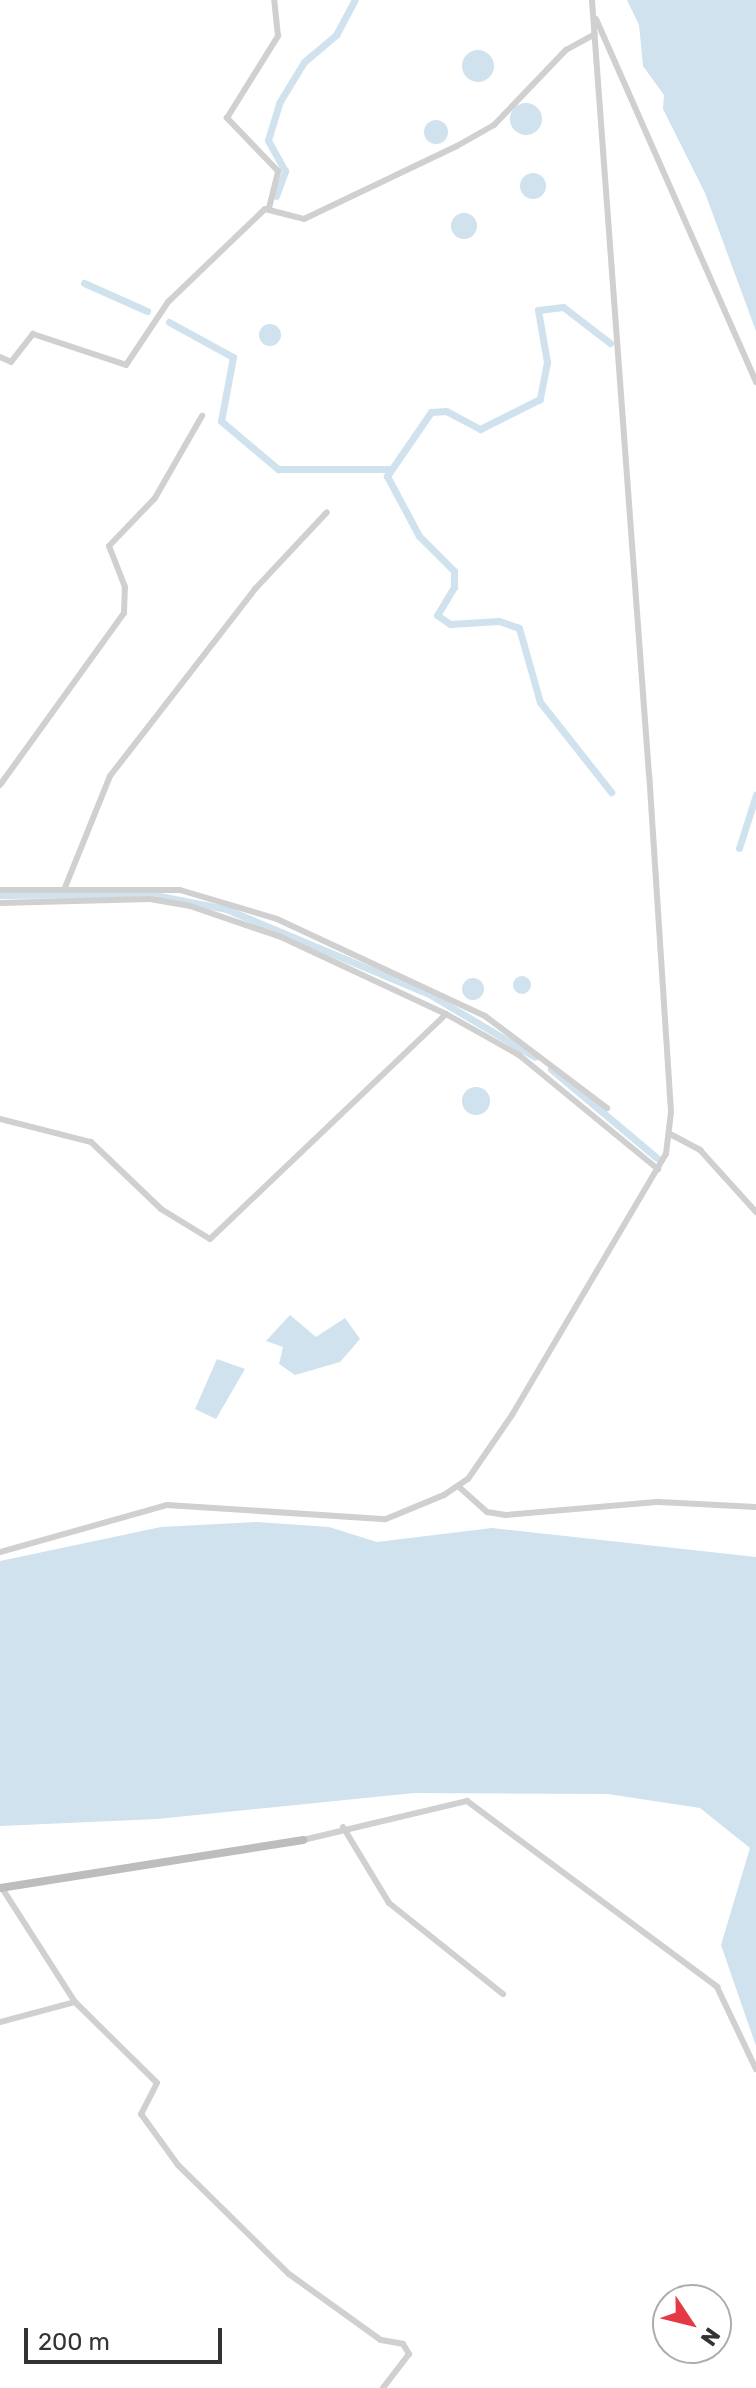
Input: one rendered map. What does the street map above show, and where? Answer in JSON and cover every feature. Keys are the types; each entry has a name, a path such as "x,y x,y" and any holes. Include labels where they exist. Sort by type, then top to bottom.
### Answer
{"street":[{"path":"0,357 12,361 33,334 126,365 168,302 269,208 278,171 227,118 278,36 274,0"},
{"path":"2,1551 167,1505 386,1519 458,1486 512,1415 658,1169 672,1135 592,0"},
{"path":"593,11 756,382"},
{"path":"269,208 304,219 457,146 494,125 566,50 595,34"},
{"path":"0,785 124,613 125,587 109,546 155,498 202,416"},
{"path":"64,890 116,767 255,589 327,512"},
{"path":"0,890 180,890 277,919 485,1016 607,1108"},
{"path":"0,903 150,899 190,906 281,937 446,1014 519,1055 658,1169"},
{"path":"0,1119 91,1142 161,1209 210,1239 446,1014"},
{"path":"672,1135 700,1150 756,1212"},
{"path":"458,1486 487,1512 506,1515 659,1502 756,1507"},
{"path":"383,2388 409,2354 403,2344 381,2340 289,2274 224,2214 141,2114 157,2083 75,2002 1,1888 303,1840 454,1799 477,1806 717,1987 756,2069"},
{"path":"343,1827 389,1903 503,1994"},
{"path":"0,2022 75,2002"}],"water":[{"path":"627,0 756,0 756,331 705,193 663,109 664,95 643,66 639,25"},
{"path":"478,50 489,55 494,66 489,77 478,82 467,77 462,66 467,55"},
{"path":"526,103 537,108 542,119 537,130 526,135 515,130 510,119 515,108"},
{"path":"436,120 447,127 448,132 441,143 436,144 425,137 424,132 431,121"},
{"path":"533,173 542,177 546,186 542,195 533,199 524,195 520,186 524,177"},
{"path":"464,213 473,217 477,226 473,235 464,239 455,235 451,226 455,217"},
{"path":"266,324 274,324 281,335 274,346 266,346 259,339 259,331"},
{"path":"522,976 531,985 522,994 513,985"},
{"path":"473,978 481,981 484,989 481,997 473,1000 465,997 462,989 465,981"},
{"path":"476,1087 486,1091 490,1101 486,1111 476,1115 466,1111 462,1101 466,1091"},
{"path":"290,1315 316,1337 345,1318 360,1339 340,1362 295,1375 279,1364 283,1347 266,1341"},
{"path":"217,1359 245,1369 216,1419 195,1409"},
{"path":"257,1522 329,1527 377,1542 492,1528 756,1557 756,2046 721,1945 750,1848 700,1808 608,1794 414,1793 157,1819 0,1826 0,1561 161,1527"}],"waterway":[{"path":"276,196 285,171 268,140 279,103 304,62 336,35 355,0"},
{"path":"84,283 147,311"},
{"path":"610,343 563,307 538,310 547,362 540,399 480,429 446,411 431,412 387,476 419,536 454,571 454,587 437,615 450,624 499,621 519,628 540,702 611,792"},
{"path":"169,322 233,357 221,421 278,469 388,469"},
{"path":"739,848 756,795"},
{"path":"0,895 149,894 226,909 429,994 535,1057"},
{"path":"551,1069 657,1158"}]}
